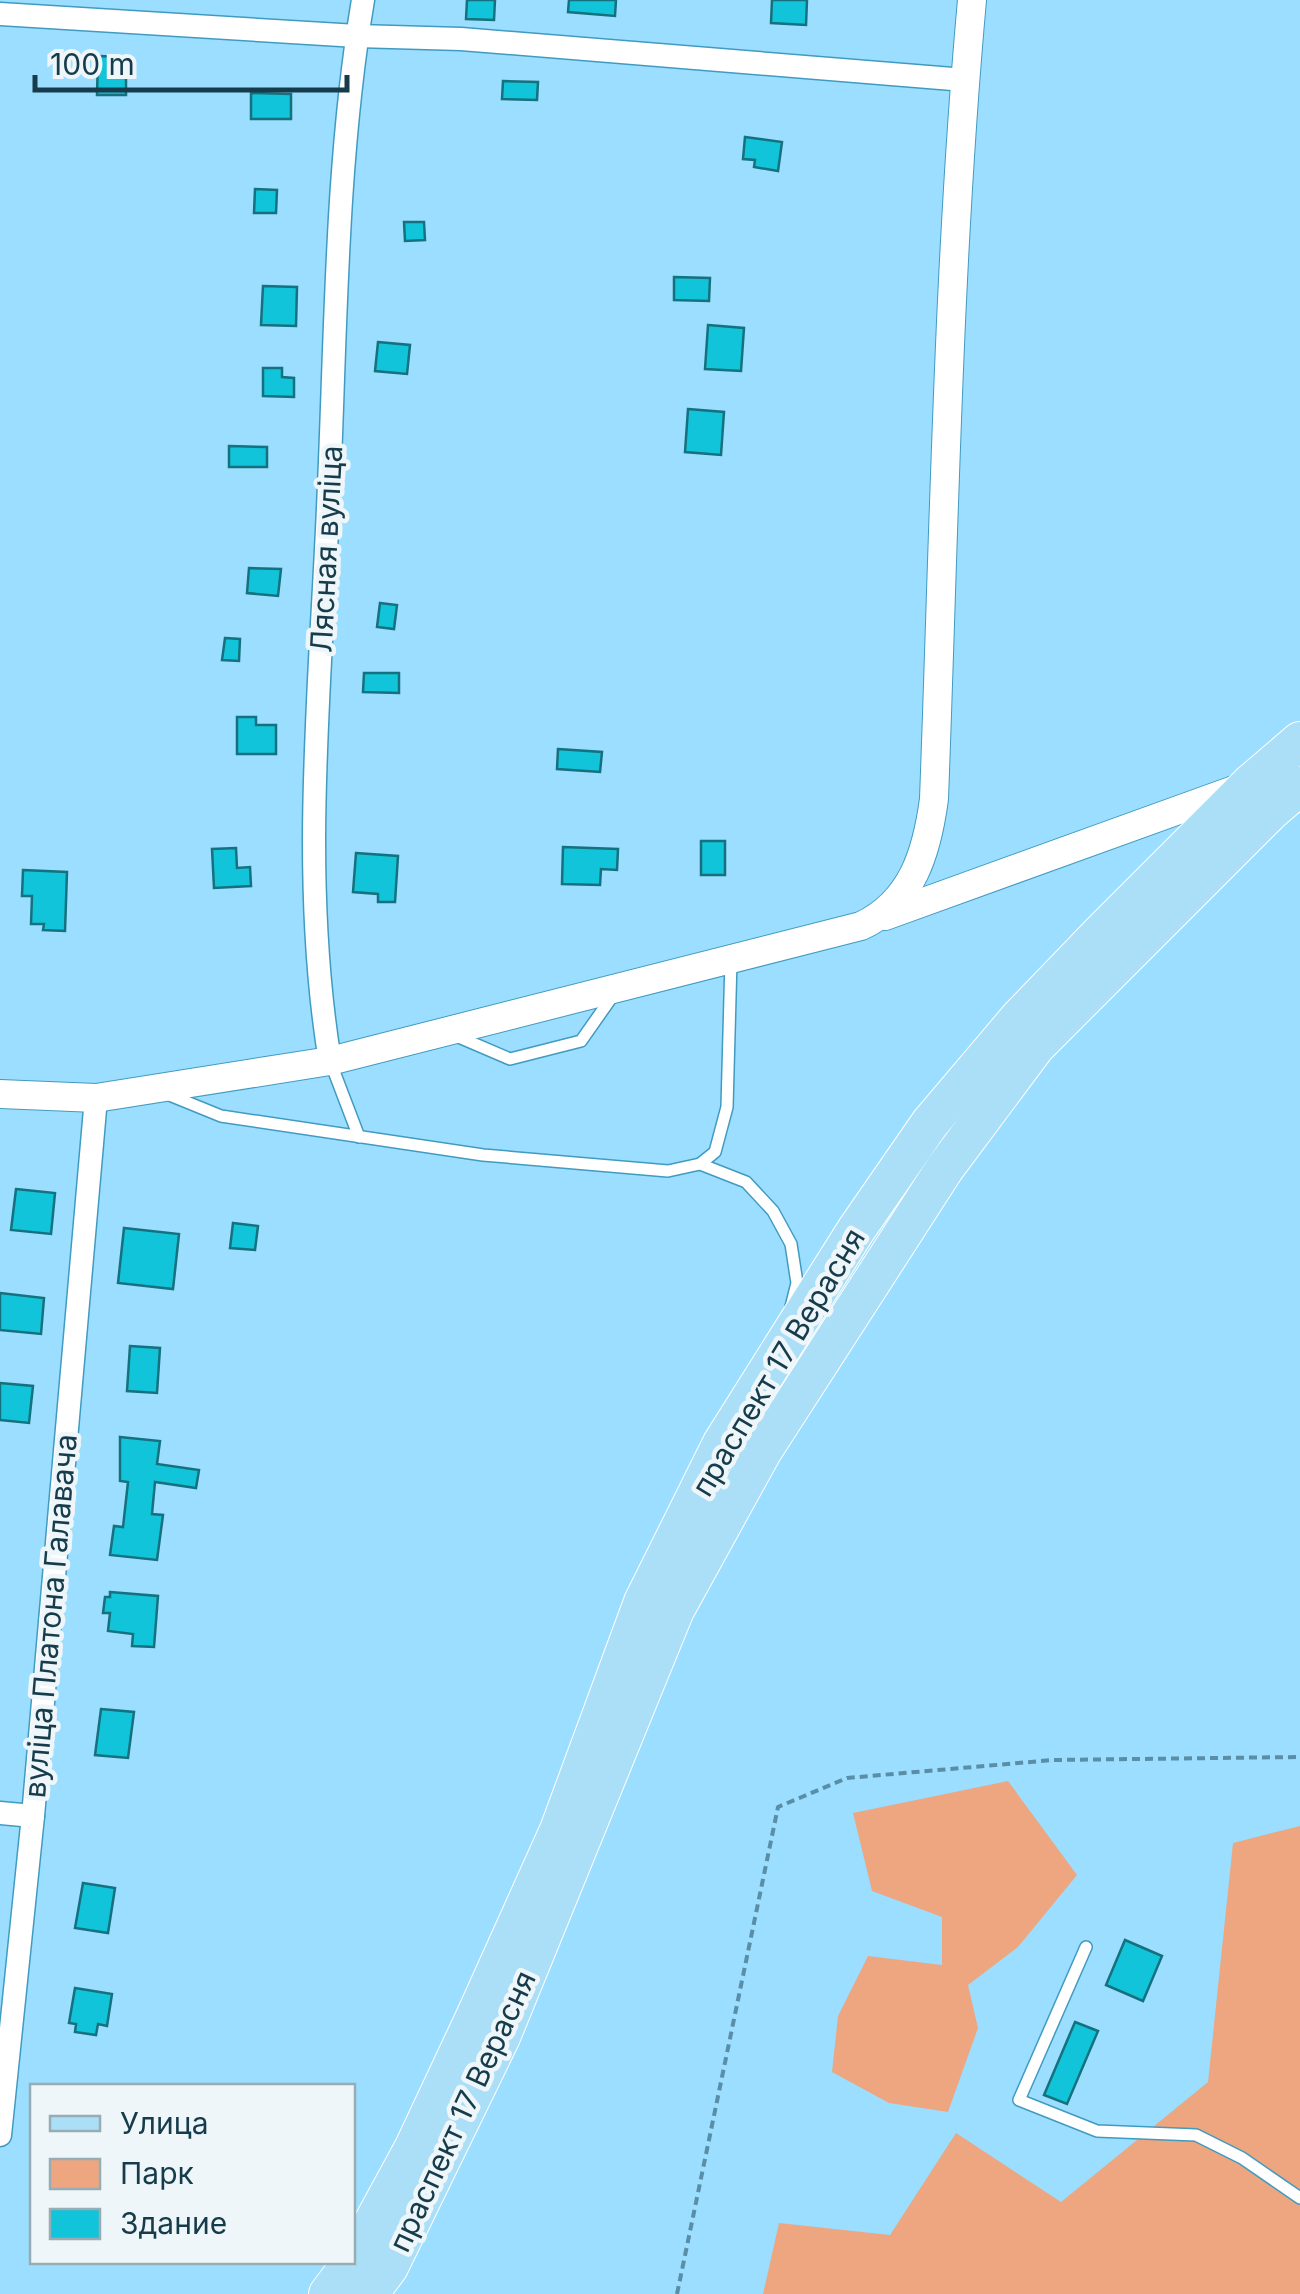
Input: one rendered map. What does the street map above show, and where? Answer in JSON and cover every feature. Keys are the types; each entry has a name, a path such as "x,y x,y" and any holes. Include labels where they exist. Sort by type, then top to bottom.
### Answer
{"main road":[{"name":"праспект 17 Верасня","path":"355,2255 414,2147 552,1847 643,1602 722,1444 778,1354 856,1230 930,1123 1019,1018 1251,784 1300,741"},
{"name":"праспект 17 Верасня","path":"369,2294 390,2267 501,2037 675,1610 772,1436 944,1168 1036,1046 1300,786"},
{"name":"праспект 17 Верасня","path":"328,2294 350,2264"}],"street":[{"name":"Лясная вуліца","path":"330,1061 318,984 316,729 344,171 363,0"},
{"path":"874,920 901,895 916,872 926,848 934,798 948,429 972,0"},
{"path":"0,14 461,39 965,80"},
{"path":"0,1094 96,1098 330,1061 874,920 1251,784"},
{"name":"вуліца Платона Галавача","path":"0,2134 96,1098"},
{"path":"0,1813 32,1816"}],"lane":[{"path":"154,1089 220,1116 483,1156 668,1171 700,1164 715,1152 727,1107 731,960"},
{"path":"446,1032 510,1060 581,1042 618,988"},
{"path":"330,1061 359,1137"},
{"path":"700,1164 746,1182 773,1211 791,1244 798,1283 778,1354"},
{"path":"1086,1947 1019,2100 1097,2131 1196,2135 1242,2158 1300,2198"}],"path":[{"path":"678,2294 778,1807 847,1778 1053,1760 1300,1757"}],"green space":[{"path":"1008,1781 1077,1875 1018,1947 968,1985 978,2028 948,2112 889,2103 832,2072 838,2016 868,1956 942,1965 942,1917 872,1891 853,1813"},
{"path":"1300,1826 1300,2294 763,2294 779,2223 890,2235 956,2133 1061,2202 1208,2082 1233,1843"}],"building":[{"path":"467,0 495,0 494,20 466,19"},
{"path":"569,0 616,0 615,16 568,12"},
{"path":"772,0 807,0 806,25 771,23"},
{"path":"98,56 126,57 126,95 97,95"},
{"path":"503,81 538,82 537,100 502,99"},
{"path":"251,93 291,94 291,119 251,119"},
{"path":"745,137 782,142 778,171 754,167 755,160 743,159"},
{"path":"255,189 277,190 276,213 254,213"},
{"path":"404,222 424,222 425,240 405,241"},
{"path":"674,277 710,278 709,301 674,300"},
{"path":"263,286 297,287 296,326 261,325"},
{"path":"708,325 744,328 741,371 705,369"},
{"path":"378,342 410,345 407,374 375,371"},
{"path":"263,368 282,368 282,377 294,378 294,397 263,396"},
{"path":"688,409 724,412 721,455 685,452"},
{"path":"229,446 267,447 267,467 229,467"},
{"path":"249,568 281,569 278,596 247,593"},
{"path":"380,603 397,605 394,629 377,627"},
{"path":"225,638 240,639 239,661 222,660"},
{"path":"364,673 399,673 399,693 363,692"},
{"path":"237,717 256,717 256,725 276,725 276,754 237,754"},
{"path":"558,749 602,752 600,772 557,769"},
{"path":"701,841 725,841 725,875 701,875"},
{"path":"563,847 618,849 617,870 601,869 600,885 562,884"},
{"path":"236,848 237,868 250,867 251,886 214,888 212,849"},
{"path":"356,853 398,856 395,902 378,902 378,894 353,892"},
{"path":"23,870 67,872 65,931 43,930 44,924 31,924 32,896 22,896"},
{"path":"16,1189 55,1193 51,1234 11,1230"},
{"path":"233,1223 258,1226 255,1250 230,1248"},
{"path":"124,1228 179,1234 173,1289 118,1283"},
{"path":"0,1293 44,1298 41,1334 0,1330"},
{"path":"130,1346 160,1348 157,1393 127,1391"},
{"path":"0,1383 33,1386 29,1423 0,1420"},
{"path":"120,1437 160,1441 157,1464 199,1470 196,1488 155,1482 152,1514 163,1515 157,1560 110,1555 114,1526 123,1527 128,1482 120,1481"},
{"path":"110,1592 158,1596 154,1647 132,1646 133,1634 108,1631 110,1613 103,1613 105,1597 110,1597"},
{"path":"101,1709 134,1712 128,1758 95,1755"},
{"path":"83,1883 115,1888 108,1933 75,1928"},
{"path":"1125,1940 1162,1956 1143,2001 1106,1985"},
{"path":"75,1988 112,1994 107,2026 98,2024 96,2035 75,2032 76,2024 69,2023"},
{"path":"1075,2022 1098,2031 1067,2104 1044,2095"}]}
